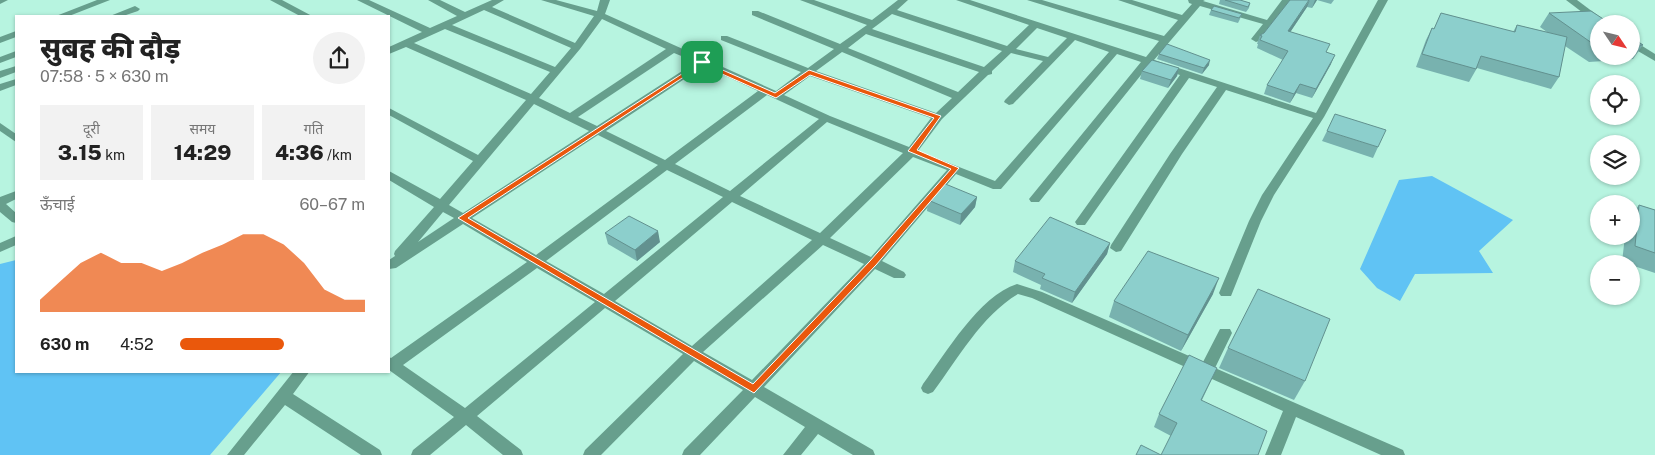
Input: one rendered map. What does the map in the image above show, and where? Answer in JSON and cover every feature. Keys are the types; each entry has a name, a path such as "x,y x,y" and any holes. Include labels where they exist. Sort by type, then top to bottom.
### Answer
{"street":[{"path":"64,15 105,0"},
{"path":"275,0 305,15"},
{"path":"362,0 430,32"},
{"path":"432,0 465,16"},
{"path":"390,50 499,0"},
{"path":"546,0 600,15 770,94 997,186 1116,50"},
{"path":"390,266 577,47 600,15 606,0"},
{"path":"805,0 874,24"},
{"path":"515,455 465,416 390,364 537,261 665,164 770,94 809,72 903,0"},
{"path":"961,0 1319,117"},
{"path":"1032,0 1166,40"},
{"path":"1123,0 1184,19"},
{"path":"1256,39 1287,0"},
{"path":"1226,293 1255,221 1268,195 1319,117 1383,0"},
{"path":"1571,0 1592,15"},
{"path":"1035,198 1113,101 1184,19 1196,1 1268,23"},
{"path":"484,7 577,47"},
{"path":"118,15 135,8"},
{"path":"891,11 1010,50 1050,60"},
{"path":"755,13 960,97"},
{"path":"591,455 693,353 820,240 912,151 938,118 1036,24"},
{"path":"444,26 556,71"},
{"path":"865,30 988,72"},
{"path":"0,40 15,34"},
{"path":"1009,102 1074,36"},
{"path":"724,38 809,72 938,118"},
{"path":"405,43 571,116 732,198 820,240 898,274"},
{"path":"1640,48 1655,58"},
{"path":"571,116 674,49"},
{"path":"0,60 15,54"},
{"path":"390,266 702,62"},
{"path":"0,75 15,69"},
{"path":"1081,222 1186,74"},
{"path":"0,88 15,83"},
{"path":"1116,248 1176,154 1223,86"},
{"path":"390,112 481,161"},
{"path":"419,455 603,301 732,198 826,118"},
{"path":"0,126 15,138"},
{"path":"690,455 873,263 955,168"},
{"path":"390,176 866,455"},
{"path":"15,196 0,203 15,218"},
{"path":"0,248 15,240"},
{"path":"928,388 985,314 1000,299 1017,289 1037,295 1397,455"},
{"path":"1206,371 1225,333"},
{"path":"235,455 301,373"},
{"path":"282,395 374,455"},
{"path":"1273,455 1292,408"},
{"path":"791,455 816,425"}],"water":[{"path":"1432,176 1513,220 1479,251 1493,273 1415,274 1400,301 1377,288 1360,269 1399,180"},
{"path":"15,260 15,373 280,373 210,455 0,455 0,264"}],"building":[{"path":"1225,0 1240,0 1250,3 1248,7"},
{"path":"1290,0 1309,0 1288,31 1330,44 1326,52 1335,55 1316,89 1300,84 1294,94 1267,85 1288,51 1260,40 1262,36 1260,35 1264,33"},
{"path":"1214,6 1242,14 1239,18 1211,10"},
{"path":"1591,11 1597,15 1590,15 1590,42 1549,13"},
{"path":"1441,13 1515,32 1517,25 1567,37 1559,77 1481,56 1476,69 1422,54 1432,28 1434,29"},
{"path":"1167,44 1210,60 1204,68 1159,54"},
{"path":"1152,60 1179,68 1171,80 1142,71"},
{"path":"1335,114 1386,130 1378,147 1327,131"},
{"path":"943,183 977,197 961,214 928,200"},
{"path":"1640,205 1655,210 1655,253 1635,246 1640,245"},
{"path":"629,216 658,231 635,250 605,233"},
{"path":"1050,217 1110,243 1075,292 1042,278 1045,274 1015,261"},
{"path":"1148,251 1219,278 1188,335 1114,301"},
{"path":"1258,289 1330,319 1305,381 1228,348"},
{"path":"1189,355 1217,368 1201,400 1267,431 1258,455 1161,455 1177,423 1159,414"},
{"path":"1141,445 1161,455 1136,455"}],"route":[{"path":"702,62 776,96 809,72 938,118 912,151 955,168 873,263 754,389 462,218 702,62"}]}
